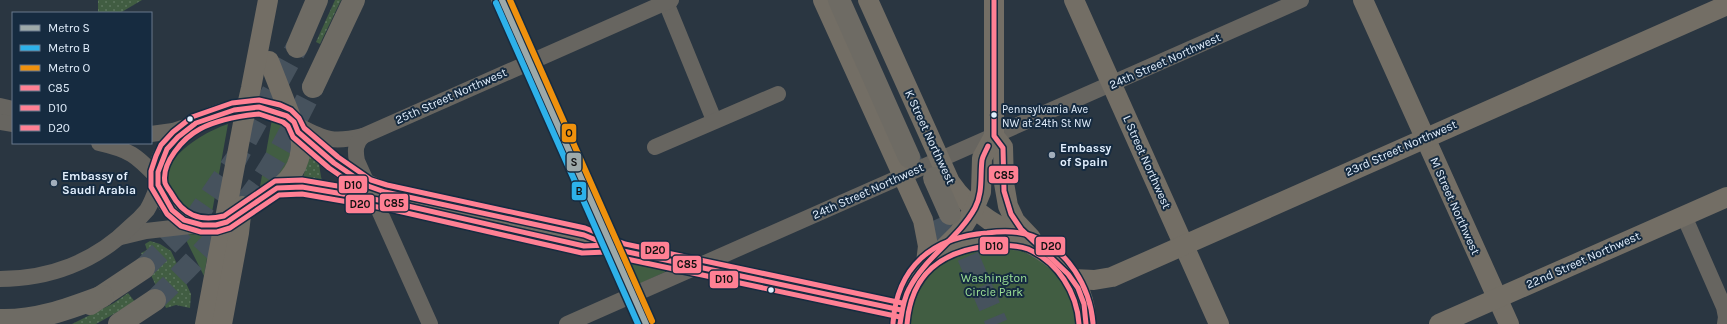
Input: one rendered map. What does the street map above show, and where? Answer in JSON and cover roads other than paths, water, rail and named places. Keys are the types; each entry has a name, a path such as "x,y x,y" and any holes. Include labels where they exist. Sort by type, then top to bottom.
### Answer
{"highway":[{"path":"317,0 300,42 329,0"},
{"path":"313,87 354,0"},
{"name":"K Street Northwest","path":"839,0 922,168"},
{"name":"K Street Northwest","path":"854,0 943,216"},
{"path":"58,324 144,268"},
{"path":"0,320 38,318 102,296"},
{"path":"119,324 155,300"}],"main road":[{"path":"222,324 233,218 253,107 268,0"},
{"path":"253,107 269,61 281,0"},
{"name":"K Street Northwest","path":"823,0 922,168 945,173 956,190 974,209 991,221 1037,247"},
{"name":"K Street Northwest","path":"868,0 922,168 925,228 932,258"},
{"path":"269,61 295,125 301,149 298,163 290,177 277,188 233,218 216,225 200,225 184,220 169,206 158,181 160,163 167,149 178,137 196,123 225,112 253,107 278,112 295,125 320,152 342,170 372,193 390,202 584,235 624,251 902,311 909,287 932,258 959,233 974,209 980,192 982,158 994,136 994,0"},
{"name":"L Street Northwest","path":"1074,0 1219,324"},
{"name":"M Street Northwest","path":"1363,0 1509,324"},
{"name":"23rd Street Northwest","path":"1073,279 1094,280 1112,277 1727,4"},
{"path":"994,136 1003,147 1004,183 1011,214 1037,247 1062,265 1073,279 1083,302 1086,324"},
{"path":"320,152 327,173 327,191"},
{"path":"277,188 302,187 327,191 372,193"},
{"name":"22nd Street Northwest","path":"1439,324 1727,197"},
{"path":"205,324 233,218"},
{"path":"932,258 964,244 982,240 1000,239 1037,247"}],"street":[{"path":"499,0 630,296"},
{"name":"24th Street Northwest","path":"567,324 1302,0"},
{"path":"667,1 714,120"},
{"name":"25th Street Northwest","path":"295,125 319,136 334,140 363,136 667,1"},
{"path":"655,147 714,120 778,94"},
{"path":"0,106 12,108"},
{"path":"0,122 12,124"},
{"path":"152,134 172,131 196,123"},
{"path":"363,136 356,143 356,157 430,324"},
{"path":"0,279 33,277 65,269 95,255 120,238 147,209 158,181 134,155 122,148 104,144"},
{"path":"1684,216 1724,307 1726,317 1725,324"},
{"path":"120,238 146,230 200,225"}],"tunnel":[{"path":"144,268 196,217 236,159 297,47"},
{"path":"155,300 229,223 251,195 277,156 313,87"},
{"path":"909,157 921,184"},
{"path":"937,219 952,253"},
{"path":"955,226 997,324"}],"metro line":[{"name":"S","path":"502,0 646,324"},
{"name":"O","path":"510,0 652,321"},
{"name":"B","path":"496,3 638,324"}],"place":[{"name":"Pennsylvania Ave NW at 24th St NW","path":"994,115"},
{"name":"Embassy of Spain","path":"1052,155"},
{"name":"Embassy of Saudi Arabia","path":"54,183"}],"park label":[{"name":"Washington Circle Park","path":"994,285"}]}
